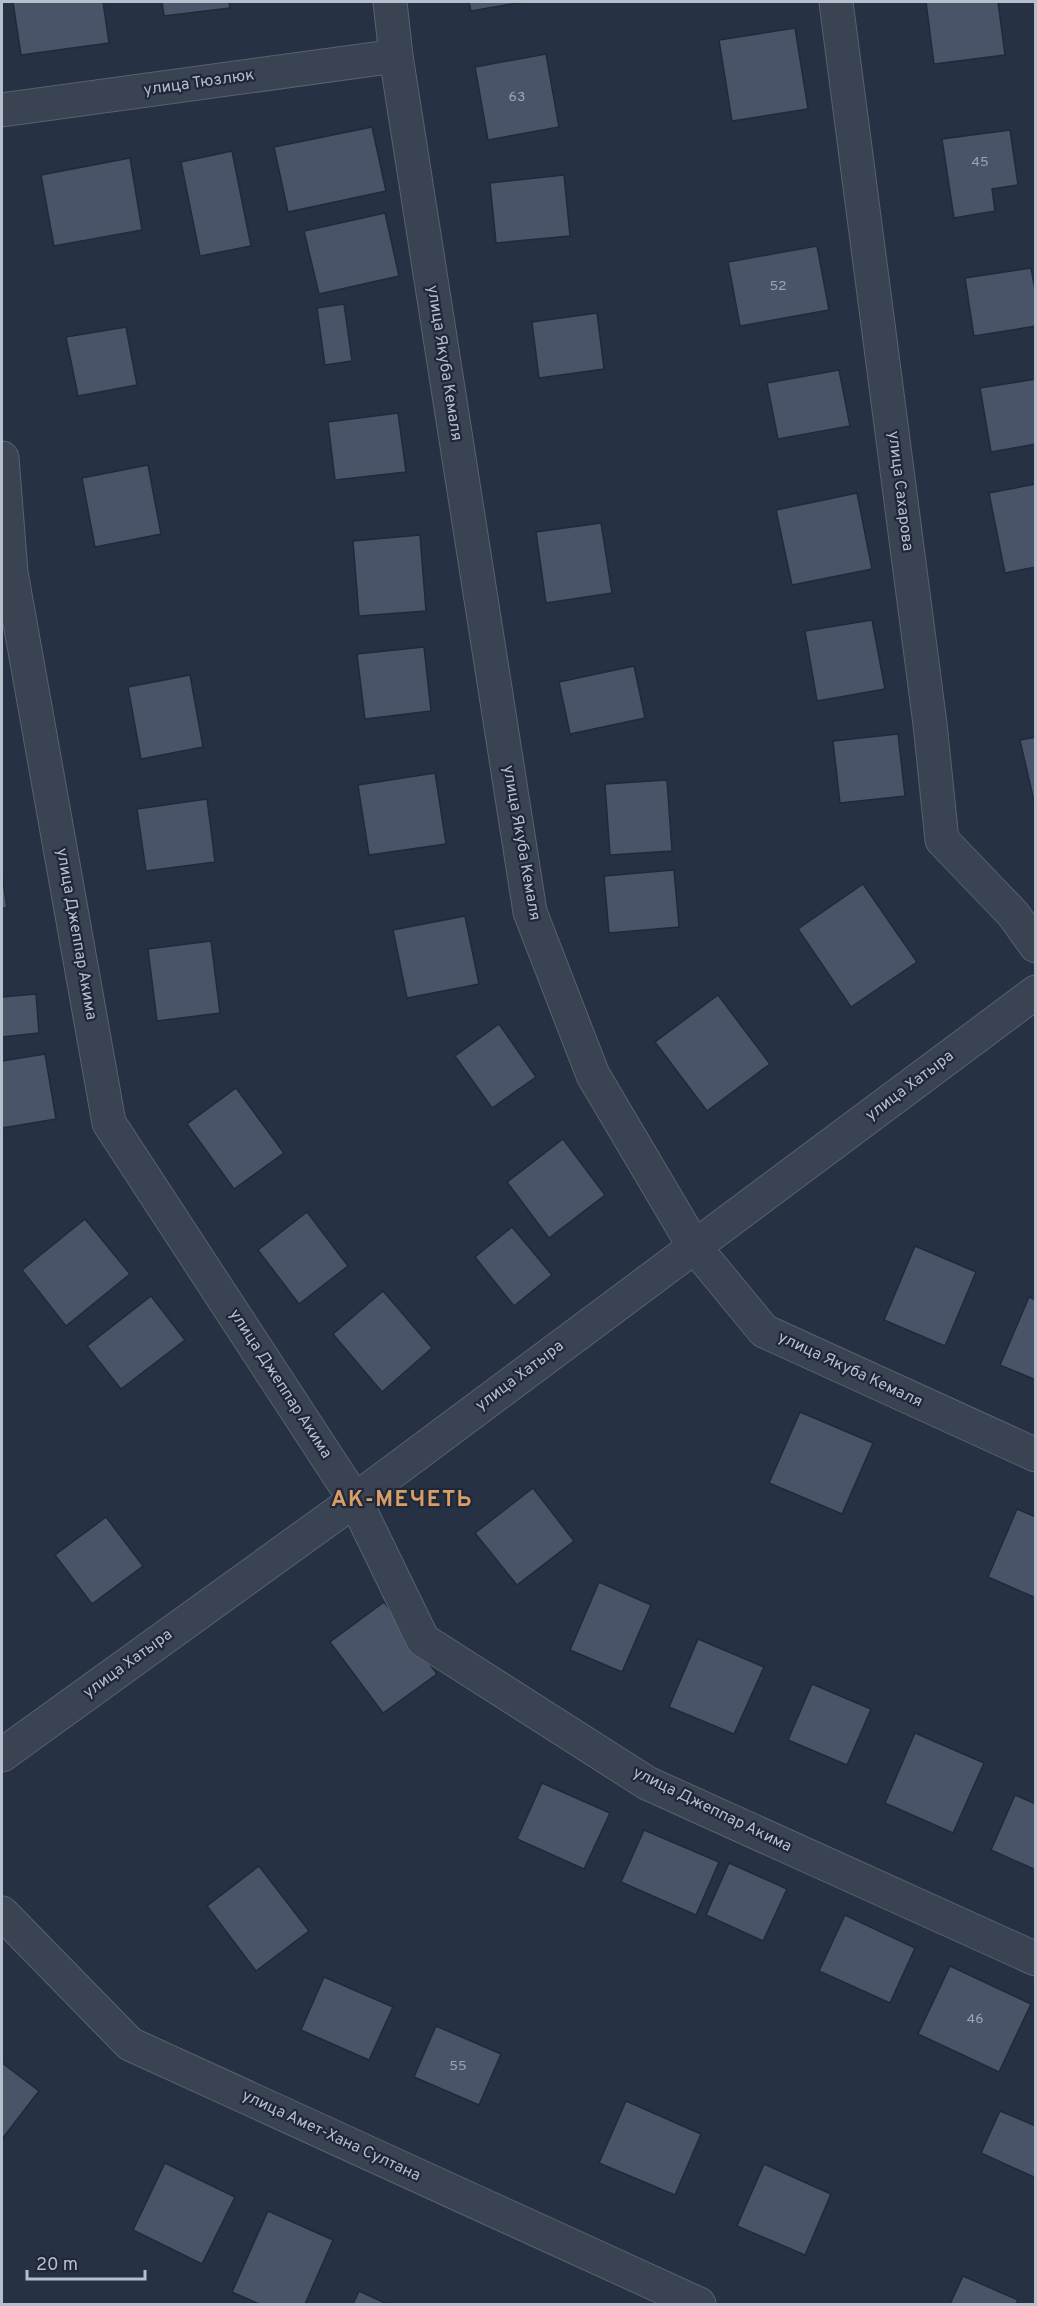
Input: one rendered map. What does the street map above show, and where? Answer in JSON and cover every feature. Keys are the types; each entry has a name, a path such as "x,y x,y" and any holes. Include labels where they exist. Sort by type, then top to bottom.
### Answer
{"street":[{"name":"улица Якуба Кемаля","path":"390,2 396,56 530,912 593,1075 694,1246 764,1331 1035,1455"},
{"name":"улица Сахарова","path":"836,2 929,712 942,840 1013,914 1035,946"},
{"name":"улица Тюзлюк","path":"2,110 396,56"},
{"name":"улица Джеппар Акима","path":"2,458 11,572 110,1123 355,1500 423,1640 647,1783 1035,1959"},
{"name":"улица Хатыра","path":"2,1755 355,1500 1035,992"},
{"name":"улица Амет-Хана Султана","path":"2,1912 130,2044 699,2304"}],"building":[{"path":"13,2 103,2 109,43 21,55"},
{"path":"162,2 229,2 230,8 164,16"},
{"path":"469,2 524,2 471,11"},
{"path":"926,2 998,2 1005,55 934,64"},
{"path":"795,28 808,109 732,121 719,40"},
{"path":"546,54 559,127 488,140 475,67"},
{"path":"372,127 386,191 288,212 274,147"},
{"path":"1010,130 1018,185 992,189 995,211 954,218 942,139"},
{"path":"232,151 251,246 200,256 181,162"},
{"path":"130,158 142,230 54,246 41,175"},
{"path":"564,175 570,236 496,243 490,183"},
{"path":"385,213 399,276 319,294 304,231"},
{"path":"817,246 829,310 740,326 728,262"},
{"path":"1031,268 1036,295 1036,326 974,336 965,278"},
{"path":"344,304 352,361 325,365 317,308"},
{"path":"597,313 604,369 539,378 532,322"},
{"path":"126,327 137,385 78,396 66,337"},
{"path":"839,370 850,426 778,439 767,383"},
{"path":"1036,379 1036,444 991,452 980,388"},
{"path":"398,413 406,472 335,480 328,422"},
{"path":"148,465 161,534 95,547 82,478"},
{"path":"1036,484 1036,567 1005,573 989,493"},
{"path":"857,493 872,569 792,585 776,510"},
{"path":"601,523 612,593 546,603 536,532"},
{"path":"420,535 426,611 359,616 353,541"},
{"path":"872,620 885,689 817,701 805,631"},
{"path":"424,647 431,711 365,719 357,654"},
{"path":"634,666 645,718 570,734 559,682"},
{"path":"190,675 203,747 141,759 128,687"},
{"path":"898,734 905,796 840,803 833,741"},
{"path":"1036,737 1036,810 1020,740"},
{"path":"435,773 446,844 369,855 358,785"},
{"path":"667,780 672,851 610,855 605,784"},
{"path":"207,799 215,862 146,871 137,809"},
{"path":"674,870 679,927 609,933 604,876"},
{"path":"2,874 7,908 2,908"},
{"path":"863,884 917,962 851,1007 798,929"},
{"path":"465,916 479,984 407,998 393,930"},
{"path":"211,941 220,1013 157,1021 148,949"},
{"path":"36,994 39,1033 2,1037 2,997"},
{"path":"718,995 770,1064 707,1111 655,1042"},
{"path":"499,1024 536,1077 492,1108 455,1056"},
{"path":"45,1054 56,1119 2,1128 2,1061"},
{"path":"236,1088 284,1153 234,1189 187,1124"},
{"path":"563,1139 605,1195 549,1238 507,1182"},
{"path":"307,1212 348,1266 299,1304 258,1250"},
{"path":"85,1219 130,1274 66,1326 22,1270"},
{"path":"512,1227 552,1275 514,1306 475,1257"},
{"path":"915,1246 976,1272 945,1346 884,1320"},
{"path":"383,1291 432,1348 382,1392 333,1334"},
{"path":"151,1296 185,1340 121,1389 87,1346"},
{"path":"1029,1297 1036,1300 1036,1380 1000,1365"},
{"path":"800,1412 873,1443 842,1514 769,1483"},
{"path":"533,1488 574,1541 517,1585 475,1533"},
{"path":"1017,1509 1036,1517 1036,1598 988,1577"},
{"path":"106,1517 143,1566 92,1604 55,1555"},
{"path":"599,1582 651,1605 622,1672 570,1650"},
{"path":"384,1602 437,1674 383,1713 330,1642"},
{"path":"698,1639 764,1667 734,1734 669,1707"},
{"path":"812,1684 871,1709 847,1765 788,1740"},
{"path":"915,1733 984,1763 953,1833 885,1803"},
{"path":"542,1783 610,1813 584,1869 517,1839"},
{"path":"1015,1795 1036,1804 1036,1870 991,1850"},
{"path":"644,1830 719,1862 696,1915 621,1882"},
{"path":"729,1863 787,1889 763,1941 706,1915"},
{"path":"259,1866 309,1931 256,1971 207,1906"},
{"path":"845,1915 915,1948 890,2003 819,1971"},
{"path":"950,1966 1031,2004 999,2072 918,2034"},
{"path":"324,1977 393,2007 369,2060 301,2030"},
{"path":"436,2026 501,2054 479,2105 414,2077"},
{"path":"2,2063 39,2091 2,2139"},
{"path":"626,2101 701,2134 675,2195 599,2163"},
{"path":"1000,2111 1036,2126 1036,2178 981,2153"},
{"path":"165,2163 235,2197 202,2264 133,2230"},
{"path":"764,2164 831,2194 805,2255 737,2226"},
{"path":"268,2211 333,2240 305,2304 259,2304 232,2292"},
{"path":"963,2276 1018,2300 1016,2304 950,2304"},
{"path":"359,2291 387,2304 353,2304"}],"district":[{"name":"АК-МЕЧЕТЬ","path":"402,1500"}]}
